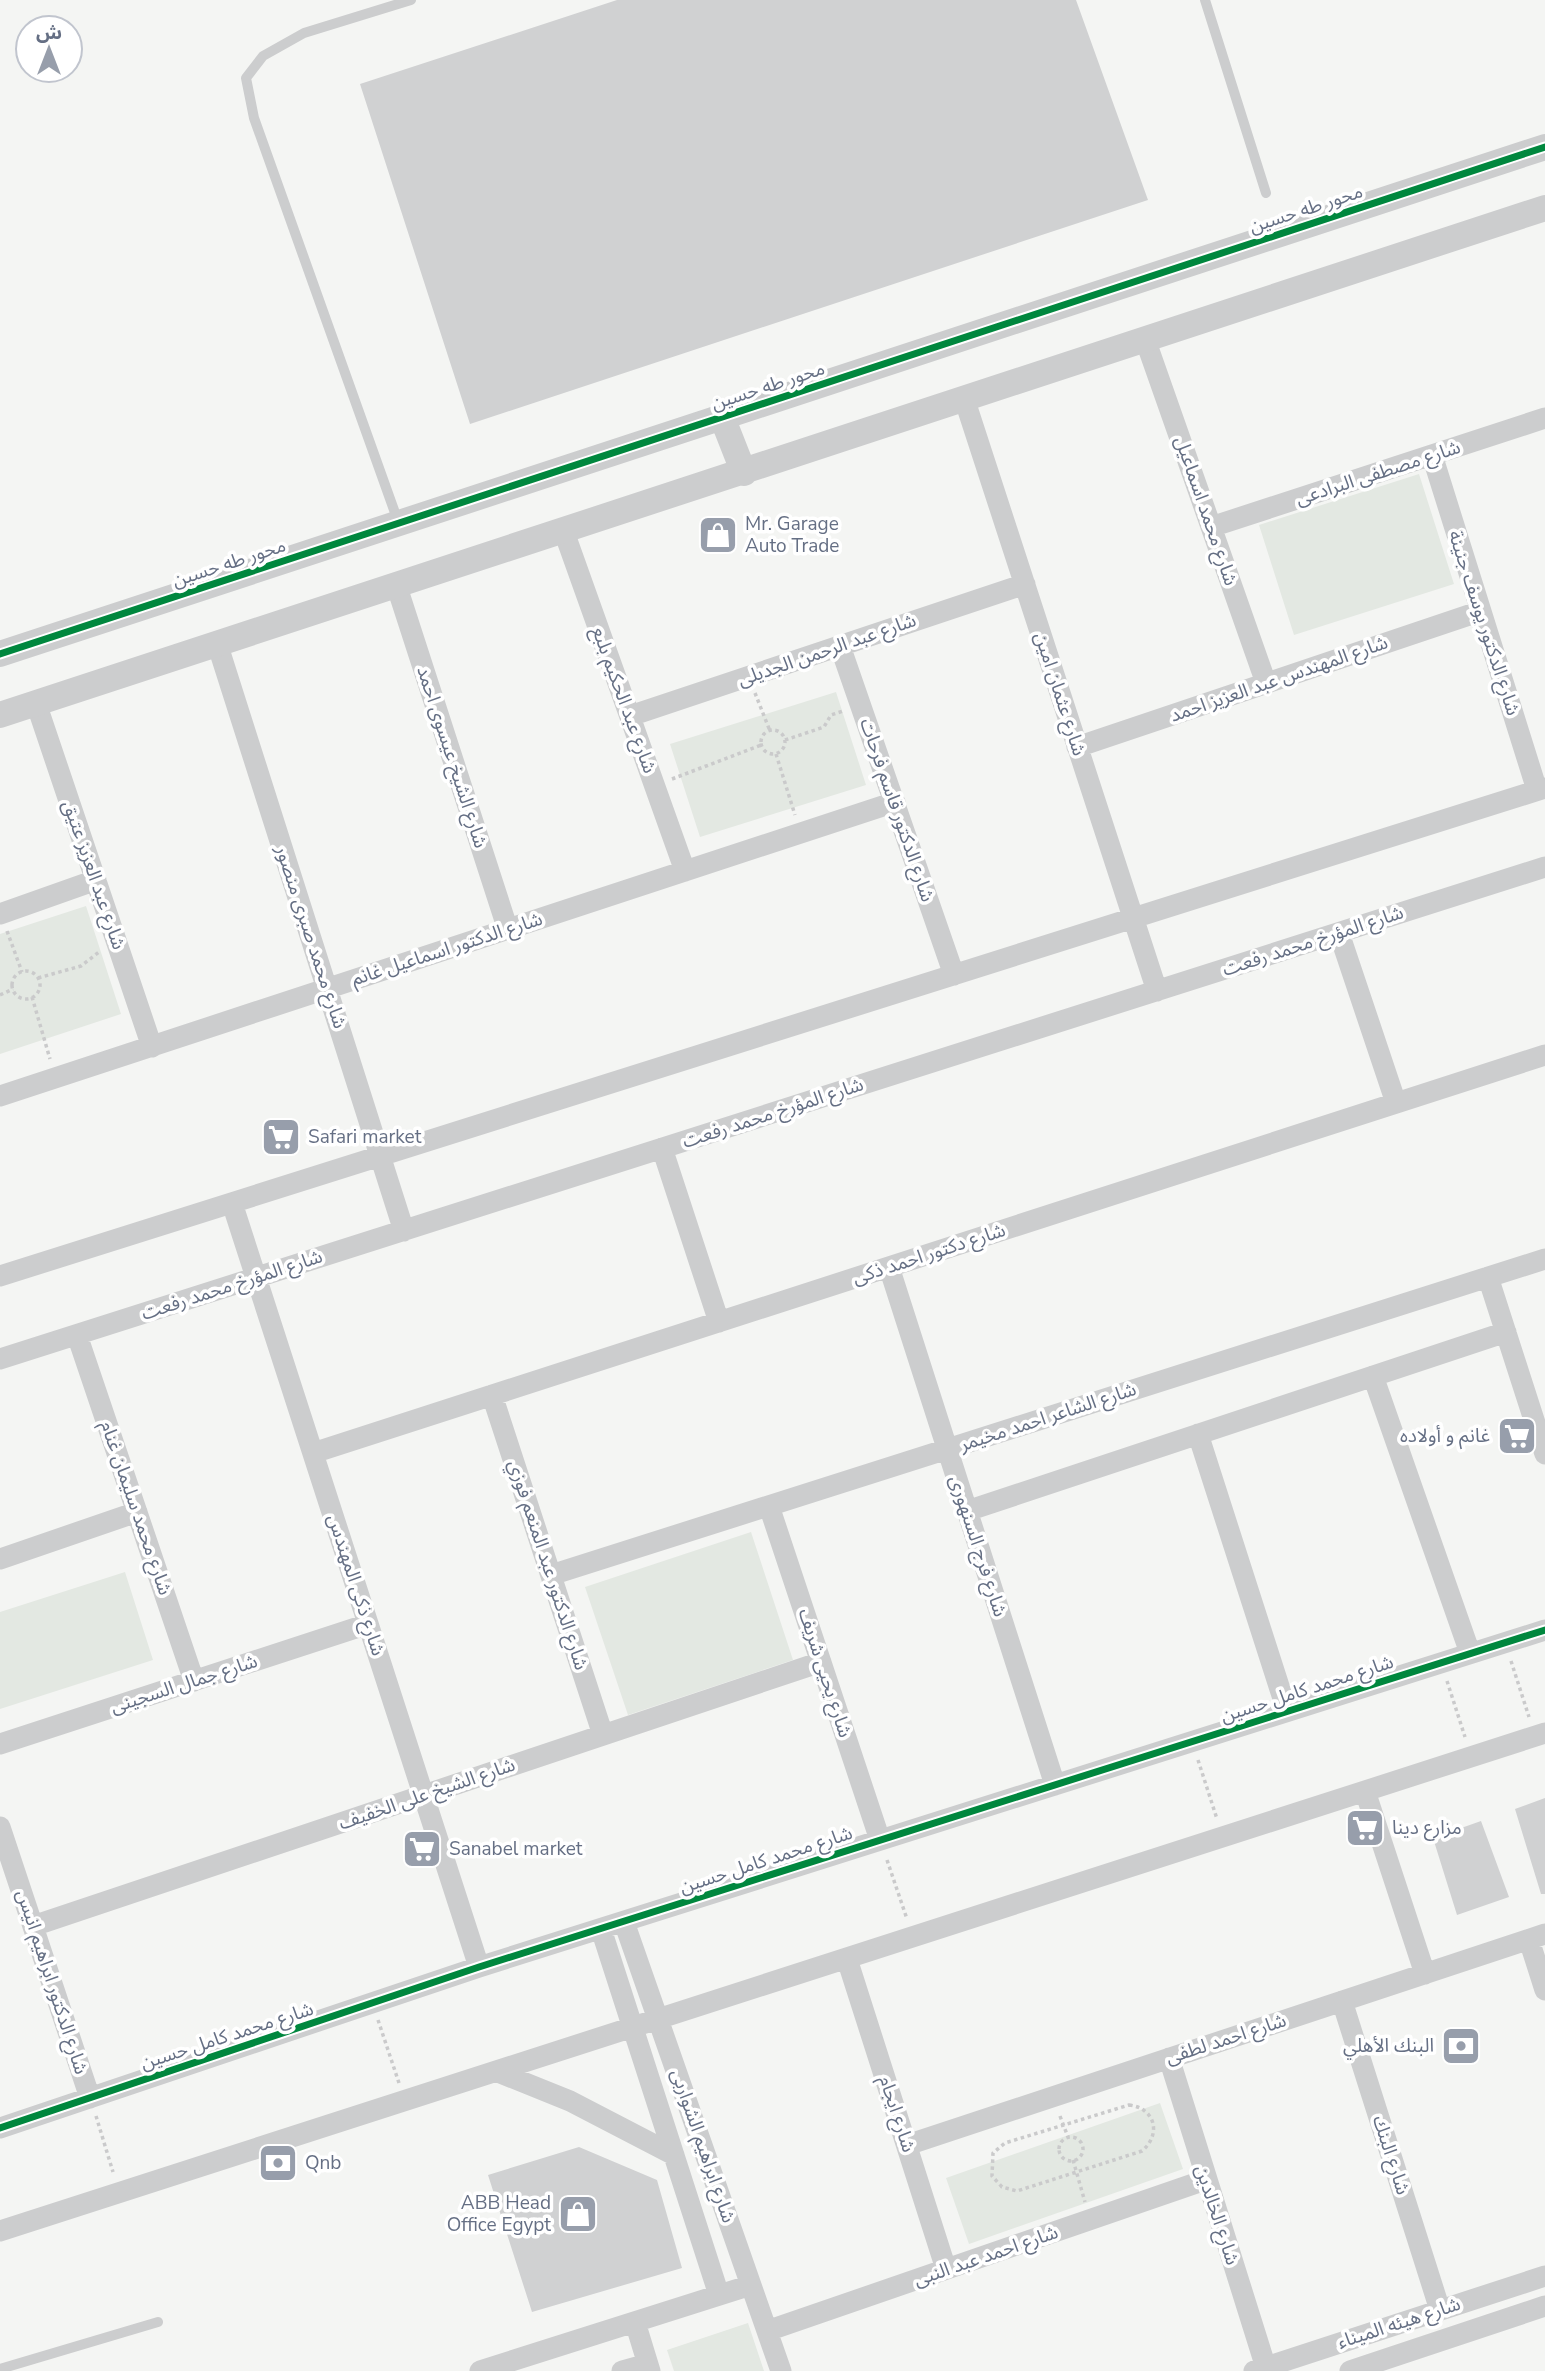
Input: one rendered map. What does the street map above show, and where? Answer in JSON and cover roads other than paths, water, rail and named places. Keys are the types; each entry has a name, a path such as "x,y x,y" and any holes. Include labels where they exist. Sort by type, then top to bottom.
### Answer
{"street":[{"name":"محور طه حسين","path":"0,654 1545,147"},
{"path":"0,715 1145,338 1544,213"},
{"name":"شارع محمد اسماعيل","path":"1145,338 1266,683"},
{"name":"شارع عثمان امين","path":"964,398 1157,991"},
{"path":"722,417 744,472"},
{"name":"شارع مصطفى البرادعى","path":"1212,527 1545,418"},
{"name":"شارع الدكتور يوسف جنينة","path":"1432,455 1541,789"},
{"name":"شارع عبد الحكيم بلبع","path":"563,529 685,871"},
{"name":"شارع الشيخ عيسوى احمد","path":"397,584 508,929"},
{"name":"شارع عبد الرحمن الجديلى","path":"630,716 1025,584"},
{"name":"شارع المهندس عبد العزيز احمد","path":"1077,747 1481,611"},
{"name":"شارع محمد صبرى منصور","path":"218,643 404,1231"},
{"name":"شارع الدكتور قاسم فرحات","path":"840,646 954,975"},
{"name":"شارع عبد العزيز عتيق","path":"36,703 152,1046"},
{"path":"0,1276 1541,789"},
{"name":"شارع الدكتور اسماعيل غانم","path":"0,1097 895,802"},
{"name":"شارع المؤرخ محمد رفعت","path":"0,1359 1545,867"},
{"path":"0,914 96,880"},
{"path":"1339,933 1396,1104"},
{"name":"شارع دكتور احمد ذكى","path":"313,1453 1545,1055"},
{"path":"662,1148 719,1322"},
{"name":"شارع ذكى المهندس","path":"232,1203 480,1967"},
{"name":"شارع الشاعر احمد مخيمر","path":"551,1575 1545,1259"},
{"name":"شارع فرج السنهورى","path":"889,1267 1055,1785"},
{"path":"1488,1277 1545,1454"},
{"path":"967,1511 1506,1332"},
{"name":"شارع محمد سليمان غنام","path":"77,1335 194,1681"},
{"path":"1373,1376 1471,1653"},
{"name":"شارع الدكتور عبد المنعم فوزي","path":"492,1395 603,1735"},
{"path":"1198,1434 1287,1712"},
{"name":"شارع يحيى شريف","path":"769,1506 880,1840"},
{"path":"0,1559 137,1512"},
{"name":"شارع جمال السجينى","path":"0,1744 368,1624"},
{"name":"شارع محمد كامل حسين","path":"0,2128 480,1967 1545,1630"},
{"name":"شارع الشيخ على الخفيف","path":"33,1926 821,1662"},
{"path":"0,2231 1540,1735"},
{"path":"1365,1791 1425,1974"},
{"name":"شارع الدكتور ابراهيم انيس","path":"0,1827 90,2098"},
{"name":"شارع ابراهيم الشواربى","path":"624,1922 781,2371"},
{"name":"شارع ابراهيم الشواربى","path":"601,1929 719,2295"},
{"path":"1537,1937 1545,1990"},
{"name":"شارع احمد لطفى","path":"907,2145 1537,1937"},
{"name":"شارع ايجام","path":"847,1959 946,2269"},
{"name":"شارع البنك","path":"1342,2001 1440,2310"},
{"name":"شارع الخالدين","path":"1169,2058 1262,2370"},
{"path":"498,2072 570,2101 674,2155"},
{"name":"شارع احمد عبد النبى","path":"767,2331 1205,2180"},
{"name":"شارع هيئه الميناء","path":"1262,2370 1545,2276"},
{"path":"480,2371 751,2285"},
{"name":"شارع هيئه الميناء","path":"1350,2371 1545,2306"},
{"path":"622,2371 648,2367 635,2322"}],"lane":[{"path":"399,524 254,118 246,78 263,56 304,33 411,0"},
{"path":"1205,0 1266,193"},
{"path":"0,2369 158,2322"}],"place":[{"name":"Mr. Garage Auto Trade","path":"718,535"},
{"name":"Safari market","path":"281,1137"},
{"name":"غانم و أولاده","path":"1517,1436"},
{"name":"مزارع دينا","path":"1365,1828"},
{"name":"Sanabel market","path":"422,1849"},
{"name":"البنك الأهلي","path":"1461,2046"},
{"name":"Qnb","path":"278,2163"},
{"name":"ABB Head Office Egypt","path":"578,2214"}]}
